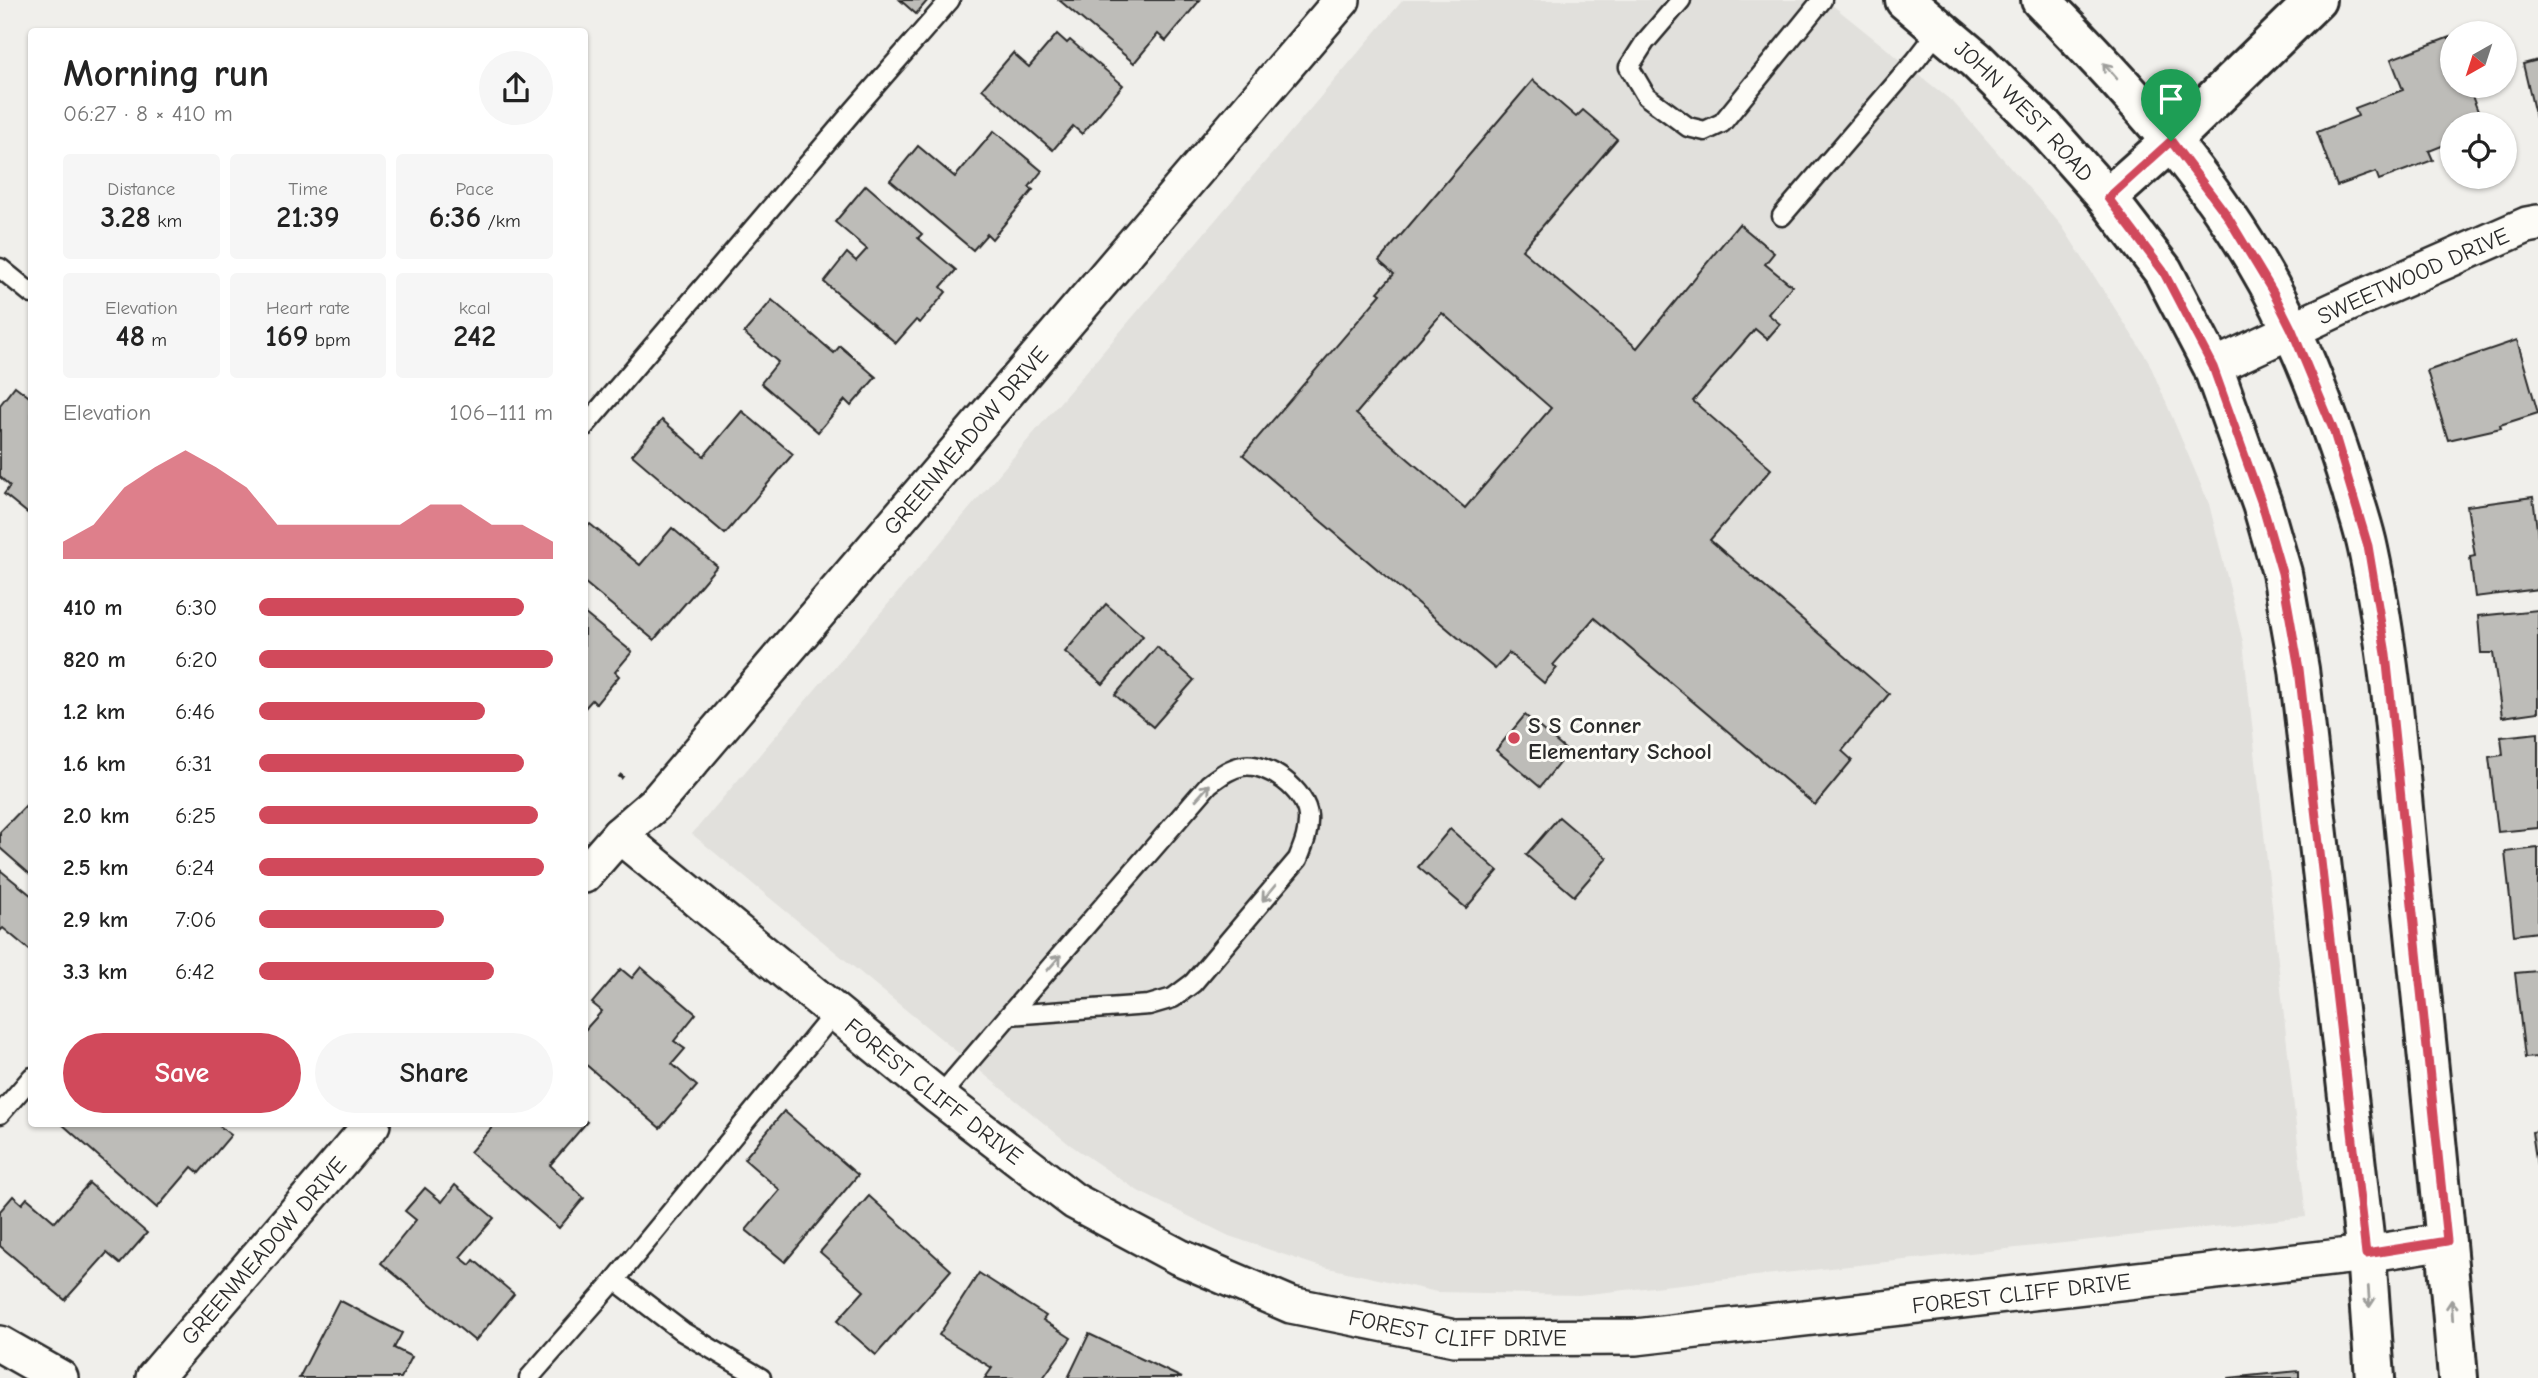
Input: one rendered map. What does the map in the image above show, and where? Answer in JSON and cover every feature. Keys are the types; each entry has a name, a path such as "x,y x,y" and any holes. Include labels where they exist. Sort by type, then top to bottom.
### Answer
{"main road":[{"name":"JOHN WEST ROAD","path":"1905,0 1976,60 2044,127 2108,198 2163,271 2213,367 2262,504 2282,573 2299,669 2366,1254 2375,1378"},
{"path":"2041,0 2097,56 2171,141 2226,214 2273,292 2292,330 2333,429 2368,546 2386,654 2447,1241 2458,1378"},
{"path":"2108,198 2171,141 2316,0"}],"street":[{"name":"GREENMEADOW DRIVE","path":"588,870 618,835 664,793 1342,0"},
{"name":"SWEETWOOD DRIVE","path":"2213,367 2527,225 2538,223"},
{"name":"FOREST CLIFF DRIVE","path":"618,835 939,1097 1074,1201 1178,1257 1291,1305 1455,1338 1636,1337 2366,1254 2447,1241"},
{"name":"GREENMEADOW DRIVE","path":"154,1378 369,1127"},
{"path":"0,1344 60,1378"}],"lane":[{"path":"588,423 950,0"},
{"path":"1681,0 1645,42 1629,67 1646,96 1688,127 1705,131 1722,123 1822,0"},
{"path":"1782,216 1916,61 1940,29"},
{"path":"0,268 28,291"},
{"path":"939,1097 1009,1015 1209,784 1226,772 1246,765 1275,773 1294,789 1308,813 1307,837 1298,859 1193,983 1173,998 1149,1005 1009,1015"},
{"path":"529,1378 615,1280 835,1012"},
{"path":"0,1114 28,1082"},
{"path":"615,1280 683,1332 761,1378"}],"shaded area":[{"name":"S S Conner Elementary School","path":"1403,0 1826,0 1954,103 2062,226 2148,360 2209,504 2243,642 2306,1217 1579,1295 1437,1292 1315,1265 1229,1236 1138,1191 1069,1144 692,834"}],"building":[{"path":"900,0 928,0 916,14"},
{"path":"1059,0 1200,0 1166,41 1158,34 1134,63"},
{"path":"1057,34 1067,43 1070,40 1123,85 1082,134 1073,126 1053,150 982,89 1013,53 1029,67"},
{"path":"2440,41 2440,98 2473,98 2478,112 2440,112 2440,147 2429,151 2433,160 2379,180 2376,172 2337,186 2317,132 2358,116 2355,108 2403,90 2391,59"},
{"path":"2538,60 2538,127 2523,64"},
{"path":"1533,80 1576,117 1583,110 1617,139 1522,250 1637,348 1739,224 1774,253 1765,264 1792,286 1768,314 1780,324 1767,339 1755,329 1693,401 1771,469 1710,540 1889,694 1842,751 1852,760 1815,805 1594,618 1553,665 1557,668 1544,683 1509,653 1495,669 1243,455 1381,294 1378,292 1394,274 1379,261","holes":["1442,313 1551,408 1465,508 1356,414"]},
{"path":"994,131 1042,171 1029,187 1033,190 992,239 987,234 973,250 890,180 918,146 955,177"},
{"path":"866,185 922,234 918,238 956,270 941,287 946,292 920,323 916,320 896,343 824,282 847,253 856,261 867,249 835,222"},
{"path":"772,300 834,353 840,346 876,377 851,406 845,400 818,432 761,383 778,362 744,333"},
{"path":"2517,340 2538,413 2500,425 2501,428 2448,440 2427,371"},
{"path":"15,386 28,396 28,514 4,494 10,486 0,477 0,405"},
{"path":"742,411 793,454 725,534 632,455 662,420 704,456"},
{"path":"2533,497 2538,537 2538,589 2475,597 2470,557 2475,556 2467,506"},
{"path":"590,524 640,565 672,528 717,566 654,640 588,585"},
{"path":"1106,604 1143,636 1103,684 1065,652"},
{"path":"2538,610 2538,712 2502,717 2493,653 2481,653 2478,616"},
{"path":"588,616 632,652 615,672 619,676 596,704 592,700 588,704"},
{"path":"1157,647 1194,680 1153,727 1115,695"},
{"path":"1525,715 1568,752 1540,787 1496,750"},
{"path":"2538,733 2538,828 2498,832 2489,757 2503,755 2501,737"},
{"path":"28,803 28,872 0,848 0,832"},
{"path":"1559,817 1607,858 1574,896 1526,855"},
{"path":"1450,829 1498,871 1466,908 1418,867"},
{"path":"2538,848 2538,932 2514,935 2505,852"},
{"path":"0,870 28,893 28,949 3,928 0,931"},
{"path":"641,967 696,1014 674,1041 685,1049 672,1064 697,1086 660,1128 588,1066 588,1027 602,1011 592,1003 621,969 632,978"},
{"path":"2538,971 2538,1057 2525,1058 2515,973"},
{"path":"784,1111 858,1175 785,1262 746,1230 780,1190 744,1159"},
{"path":"65,1127 221,1127 231,1135 199,1173 192,1167 157,1208"},
{"path":"492,1127 583,1127 550,1165 584,1198 559,1228 470,1152"},
{"path":"2538,1131 2538,1172 2532,1132"},
{"path":"89,1183 147,1233 120,1264 107,1253 65,1300 0,1246 0,1211 13,1196 22,1204 27,1198 55,1222"},
{"path":"455,1185 494,1218 460,1257 470,1265 474,1260 514,1294 475,1341 381,1263 416,1220 405,1211 425,1188 442,1202"},
{"path":"869,1196 951,1270 876,1355 837,1321 864,1291 820,1252"},
{"path":"979,1273 1046,1316 1043,1320 1071,1338 1043,1378 985,1378 992,1368 939,1335"},
{"path":"339,1300 402,1333 394,1348 412,1357 401,1378 299,1378"},
{"path":"1089,1334 1182,1378 1068,1378"},
{"path":"2299,1371 2299,1378 2228,1378"}],"place":[{"name":"S S Conner Elementary School","path":"1514,738"}],"route":[{"path":"2171,141 2226,214 2273,292 2292,330 2333,429 2368,546 2386,654 2447,1241 2366,1254 2299,669 2282,573 2262,504 2213,367 2163,271 2108,198 2171,141"}]}
